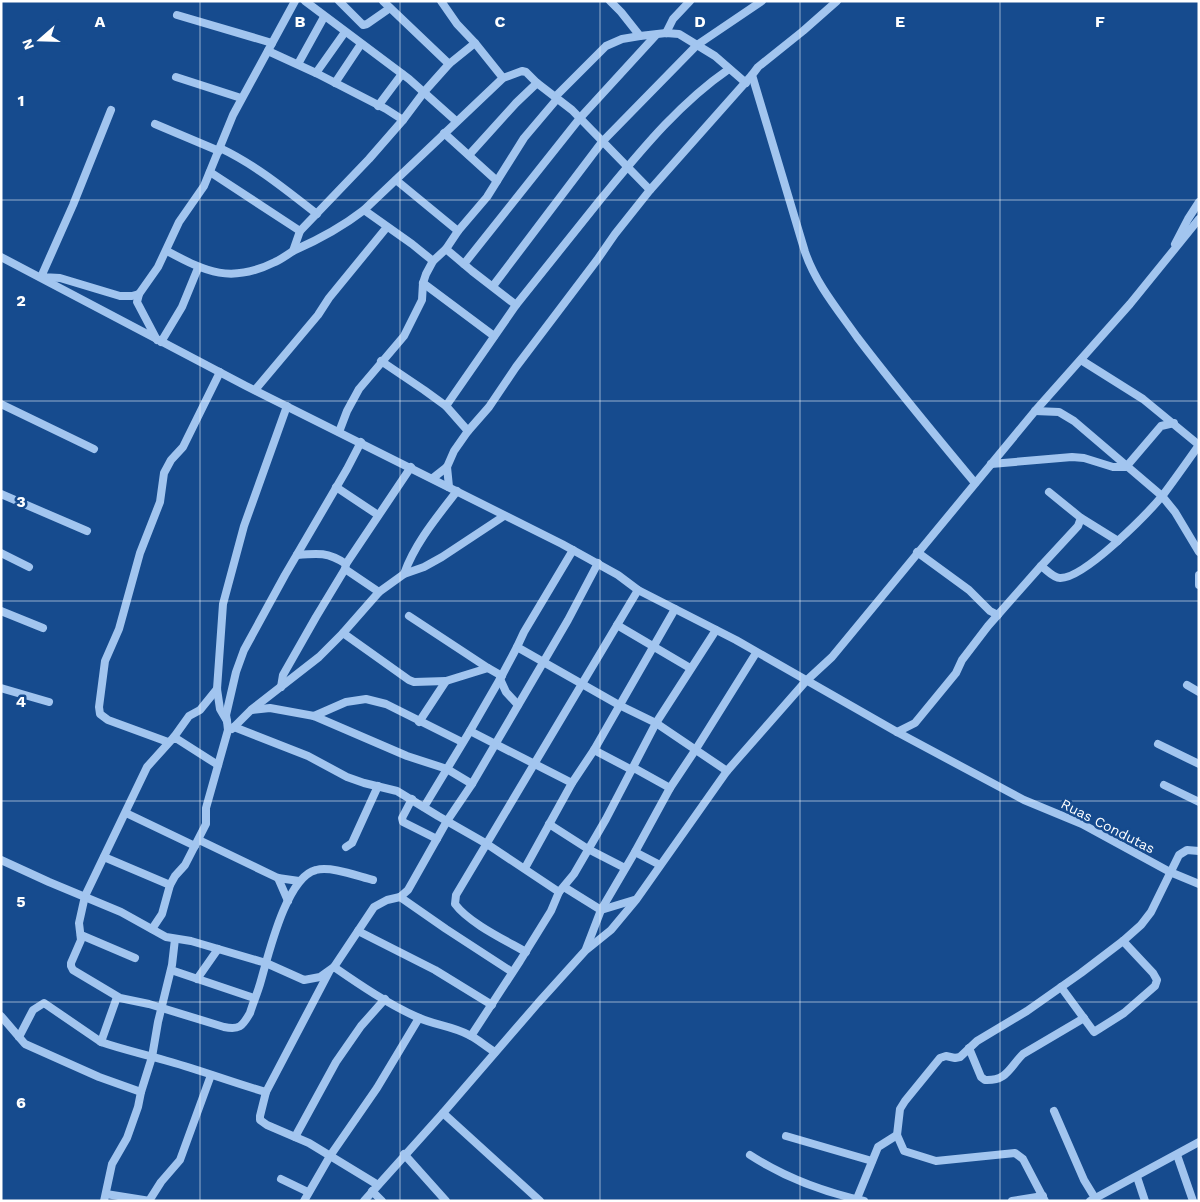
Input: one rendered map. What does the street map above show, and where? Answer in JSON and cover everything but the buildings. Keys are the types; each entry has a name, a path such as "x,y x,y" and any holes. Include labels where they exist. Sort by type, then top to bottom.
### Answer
{"street":[{"path":"198,268 182,307 159,341 137,302 139,294 167,251 179,222 204,186 228,125 296,1"},
{"path":"305,1 402,74 456,122"},
{"path":"339,1 363,25 367,24 388,4 449,64"},
{"path":"441,1 457,24 475,42 503,78"},
{"path":"610,1 640,36"},
{"path":"666,33 673,20 690,1"},
{"path":"492,286 602,142 697,45 762,1"},
{"path":"433,478 446,467 468,431 489,407 516,367 650,190 746,83 758,67 803,31 826,5 837,1"},
{"path":"177,15 270,47 298,64 386,109 402,120"},
{"path":"298,64 324,17"},
{"path":"316,73 345,32"},
{"path":"339,432 355,395 381,361 398,344 409,327 422,300 423,282 433,261 446,249 458,231 483,203 524,138 556,98 606,46 622,39 640,36 666,33 679,34 715,56 746,83"},
{"path":"464,264 580,118 656,35"},
{"path":"294,251 300,231 368,160 449,64 475,42"},
{"path":"335,83 362,44"},
{"path":"446,406 516,305 628,166 687,102 705,85 729,69"},
{"path":"167,251 198,268 221,273 240,273 274,263 346,224 364,210 503,78 522,71 526,72 537,84 572,110 650,190"},
{"path":"378,106 402,74"},
{"path":"752,75 805,252 816,276 877,364 975,483"},
{"path":"176,77 242,98"},
{"path":"469,155 516,103 537,84"},
{"path":"111,110 73,205 41,277 60,278 120,296 139,294"},
{"path":"155,124 235,155 266,174 317,214"},
{"path":"444,133 497,181"},
{"path":"210,172 300,231"},
{"path":"396,180 458,231"},
{"path":"1172,253 1181,231 1199,202"},
{"path":"364,210 433,261"},
{"path":"364,1201 585,951 612,930 636,900 727,771 806,681 832,656 917,552 1199,219"},
{"path":"255,390 388,227"},
{"path":"446,249 516,305"},
{"name":"Ruas Condutas","path":"1,258 41,277 159,341 598,563 638,590 736,640 897,732 1024,800 1082,824 1170,872 1199,884"},
{"path":"423,282 494,336"},
{"path":"1041,566 1054,576 1061,578 1088,567 1162,496 1199,445 1143,399 1081,360"},
{"path":"381,361 446,406 468,431"},
{"path":"218,765 171,739 108,720 103,716 99,707 105,661 119,629 140,553 161,498 164,472 171,460 183,447 220,372"},
{"path":"1,404 94,449"},
{"path":"227,721 220,709 217,689 223,604 244,526 287,406"},
{"path":"1036,411 1059,412 1074,421 1162,496 1199,541"},
{"path":"991,464 1072,457 1084,458 1113,467 1126,467 1161,426 1174,424"},
{"path":"152,929 162,914 174,876 185,864 206,824 206,808 227,733 226,715 233,680 242,656 272,597 361,442"},
{"path":"281,687 283,675 346,566 411,467"},
{"path":"446,467 449,487"},
{"path":"336,487 378,515"},
{"path":"404,574 410,558 424,536 457,491"},
{"path":"1049,492 1081,518 1118,540"},
{"path":"1,494 86,531"},
{"path":"227,733 251,710 313,662 343,633 379,592 404,574 424,567 442,557 504,516"},
{"path":"897,732 915,724 956,673 962,660 998,615 1078,526 1081,518"},
{"path":"1193,535 1199,552"},
{"path":"424,807 501,678 528,623 573,550"},
{"path":"917,552 969,590 990,611 998,615"},
{"path":"1,553 29,567"},
{"path":"297,554 325,553 337,557 379,592"},
{"path":"382,1201 375,1188 330,1156 260,1120 266,1092 331,969 374,908 387,900 400,896 408,890 580,600 598,563"},
{"path":"1199,574 1199,586"},
{"path":"526,952 487,930 459,909 455,904 456,895 638,590"},
{"path":"525,868 572,783 594,750 675,609"},
{"path":"1,611 43,628"},
{"path":"409,616 501,678 504,690 518,705"},
{"path":"617,625 690,668"},
{"path":"471,1036 551,911 633,769 656,723 716,630"},
{"path":"343,633 414,682 446,681 488,668"},
{"path":"517,647 619,705 656,723 727,771"},
{"path":"585,951 601,910 670,788 756,653"},
{"path":"419,722 446,681"},
{"path":"1186,685 1199,692"},
{"path":"1,688 49,702"},
{"path":"217,689 204,706 190,716 147,767 85,896 79,923 81,940 72,958 71,966 78,973 117,997 234,1029 240,1027 250,1013 276,928 299,881 308,873 321,869 373,880"},
{"path":"314,716 346,702 366,698 386,704 462,742"},
{"path":"251,710 270,708 314,716 414,759 447,769 472,784"},
{"path":"234,727 308,756 347,777 397,791 562,890 601,910 636,900"},
{"path":"470,731 572,783"},
{"path":"1158,744 1199,764"},
{"path":"594,750 670,788"},
{"path":"1164,785 1199,802"},
{"path":"346,847 352,843 378,786"},
{"path":"412,799 402,818 403,822 437,839"},
{"path":"126,813 278,878 299,881"},
{"path":"549,824 588,849 625,868"},
{"path":"1012,1201 1044,1198 1019,1155 1014,1153 931,1161 904,1150 898,1134 900,1109 940,1058 946,1056 960,1057 977,1040 1061,987 1123,941 1141,925 1151,912 1176,859 1187,850 1199,851"},
{"path":"635,852 660,864"},
{"path":"104,857 170,885"},
{"path":"1,860 121,912 166,937 191,941 266,963 304,980 320,977 331,969"},
{"path":"278,878 288,901"},
{"path":"400,896 512,972"},
{"path":"597,923 612,930"},
{"path":"358,931 435,970 492,1005"},
{"path":"80,935 135,958"},
{"path":"175,939 171,970 152,1057 132,1127 112,1164 105,1197 150,1201 161,1182 180,1160 211,1075"},
{"path":"1061,987 1092,1030 1097,1032 1124,1013 1155,986 1157,980 1154,973 1123,941"},
{"path":"197,979 218,949"},
{"path":"331,969 419,1018 454,1028 471,1036 495,1052"},
{"path":"171,970 254,998"},
{"path":"101,1042 117,997"},
{"path":"295,1137 340,1056 361,1026 385,999"},
{"path":"19,1037 33,1010 44,1003 101,1042 126,1051 170,1061 266,1092"},
{"path":"1,1016 27,1044 99,1077 141,1092"},
{"path":"304,1201 330,1156 377,1088 419,1018"},
{"path":"970,1048 981,1077 985,1080 1001,1078 1007,1074 1023,1054 1084,1018"},
{"path":"1054,1111 1091,1200 1137,1177 1199,1142"},
{"path":"443,1113 540,1201"},
{"path":"750,1155 770,1168 831,1192 859,1200 878,1147 898,1134"},
{"path":"786,1136 872,1161"},
{"path":"404,1154 446,1201"},
{"path":"1177,1155 1193,1201"},
{"path":"1137,1177 1146,1201"},
{"path":"281,1179 308,1192"}]}
